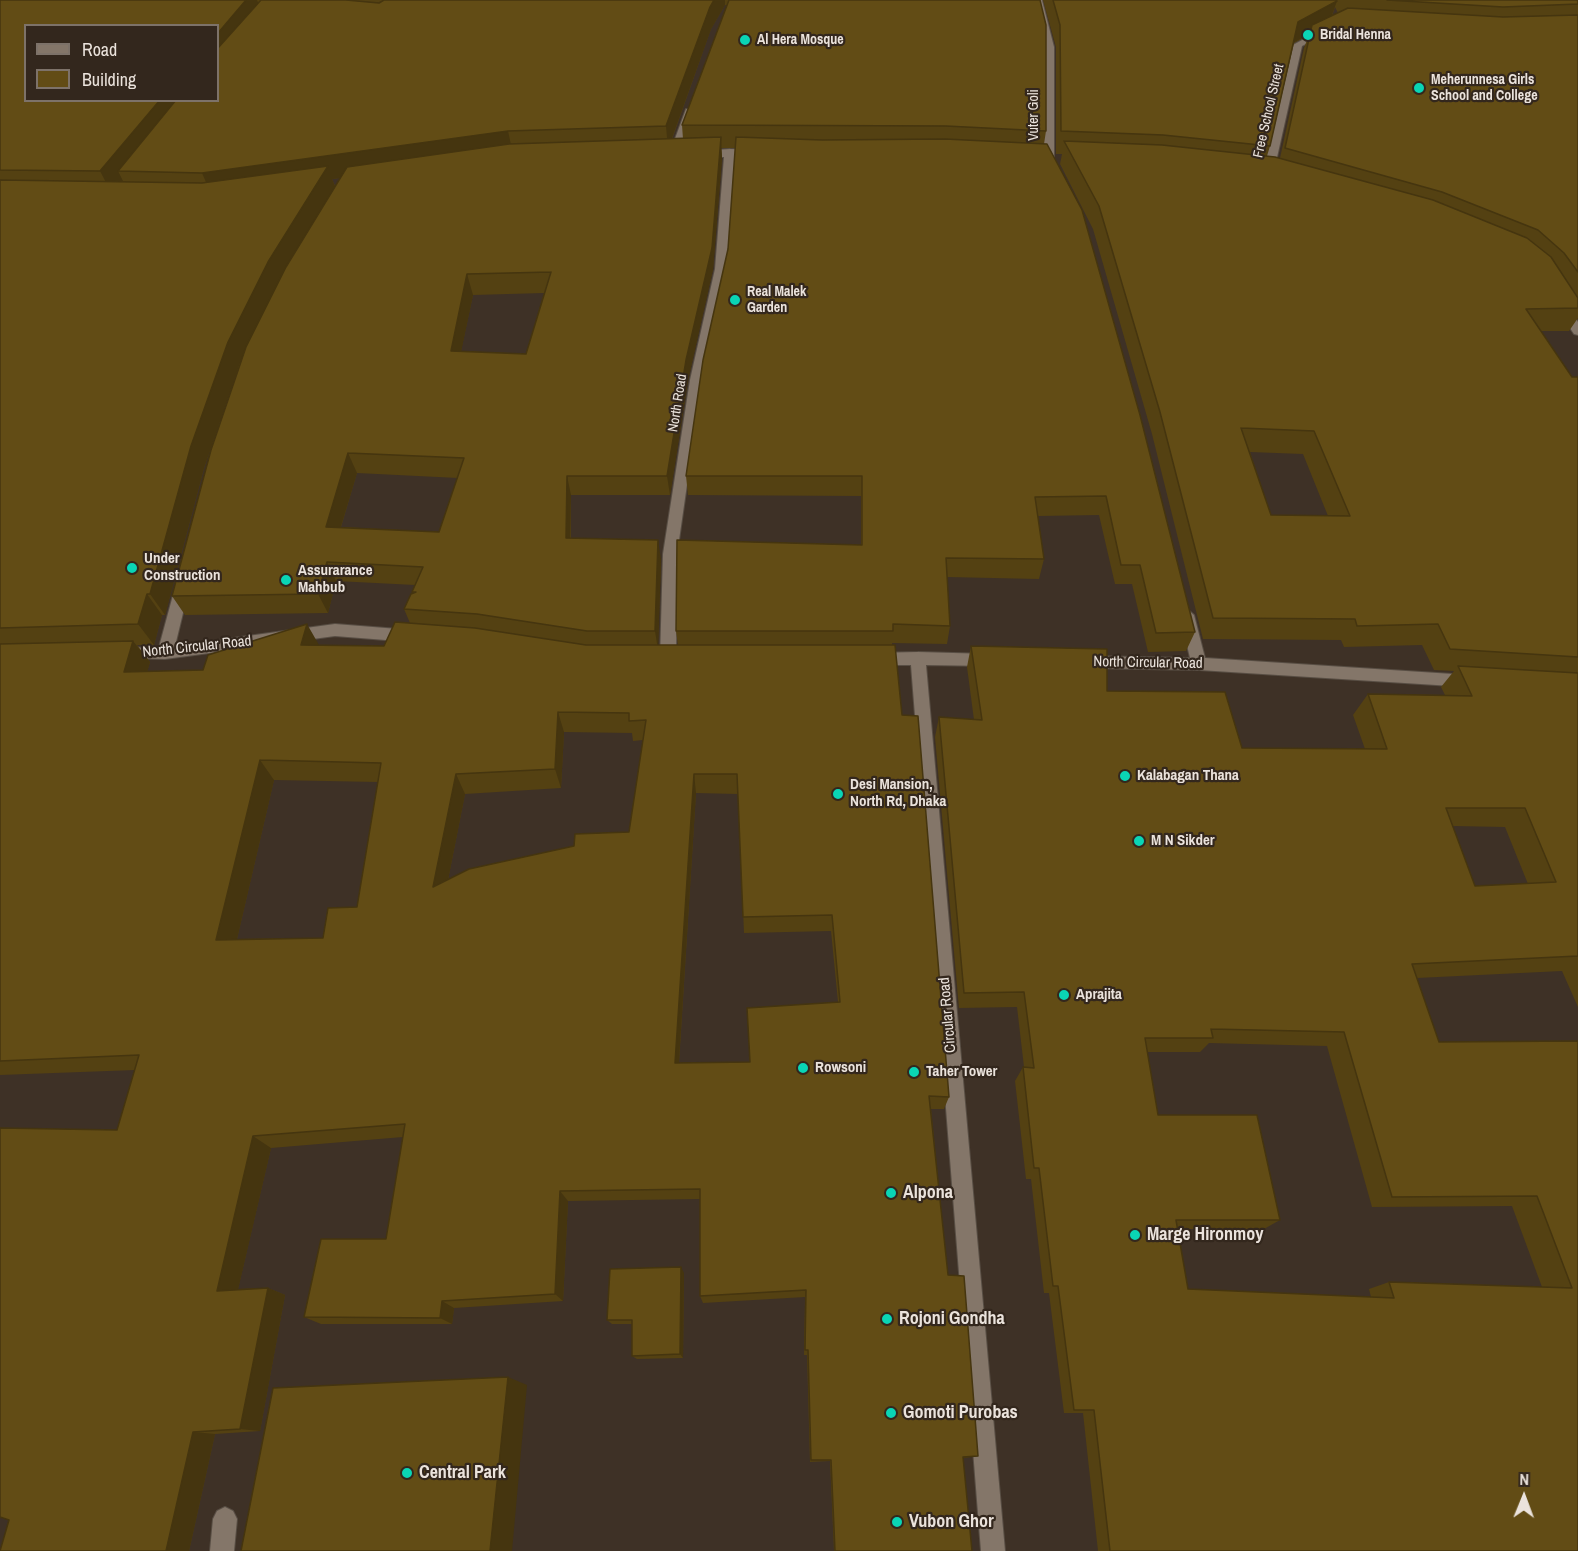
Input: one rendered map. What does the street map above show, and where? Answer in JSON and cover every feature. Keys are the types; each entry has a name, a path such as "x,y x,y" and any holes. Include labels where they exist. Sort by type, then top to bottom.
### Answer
{"street":[{"name":"Vuter Goli","path":"1038,0 1049,47 1049,159 1059,179"},
{"name":"Free School Street","path":"1268,176 1298,45 1336,25"},
{"path":"695,96 669,155 764,153"},
{"name":"North Road","path":"668,659 670,554 696,380 720,269 730,152"},
{"path":"1554,295 1578,331"},
{"path":"165,653 186,572"},
{"path":"1185,607 1199,664"},
{"name":"North Circular Road","path":"106,655 165,653 335,630 426,637"},
{"name":"Circular Road","path":"918,658 993,1551"},
{"path":"858,659 1000,660"},
{"name":"North Circular Road","path":"1070,661 1199,664 1483,682"},
{"path":"222,1551 225,1519"}],"building":[{"path":"0,0 246,0 219,32 219,24 24,24 24,102 158,102 100,171 0,170"},
{"path":"261,0 346,0 379,3 384,0 714,0 666,126 508,131 202,173 118,171 174,102 219,102 219,47"},
{"path":"729,0 1040,0 1046,25 1046,131 946,126 682,125"},
{"path":"1053,0 1337,1 1298,22 1270,146 1163,135 1061,131 1060,25"},
{"path":"1387,0 1578,0 1578,4 1503,7"},
{"path":"1348,8 1503,17 1578,15 1578,272 1564,253 1538,230 1442,192 1285,148 1312,25"},
{"path":"721,137 712,248 686,360 667,476 567,476 566,538 658,540 655,631 587,631 477,614 404,609 411,594 416,592 412,592 423,567 327,562 318,594 172,596 211,450 246,347 286,267 347,167 509,144","holes":["551,272 526,354 451,351 467,274","348,453 464,458 439,532 326,527"]},
{"path":"736,137 822,140 945,139 1047,144 1082,210 1140,415 1195,632 1156,633 1140,565 1121,565 1106,496 1035,497 1044,559 946,558 950,626 893,624 893,631 676,631 677,540 862,545 862,476 686,476 703,360 728,249"},
{"path":"1064,141 1162,145 1275,157 1433,200 1527,238 1551,257 1578,298 1578,308 1526,309 1572,377 1578,377 1578,657 1450,649 1438,624 1357,626 1355,619 1213,618 1160,412 1099,206","holes":["1241,428 1314,431 1350,516 1271,515"]},
{"path":"328,166 268,262 228,342 191,446 150,594 147,594 138,624 0,628 0,180 202,183"},
{"path":"395,622 475,628 586,645 895,645 902,715 918,716 949,1097 929,1096 948,1275 964,1276 978,1456 963,1457 972,1551 835,1551 831,1460 811,1460 808,1350 805,1350 806,1290 700,1296 700,1189 560,1191 555,1294 442,1301 440,1318 304,1317 321,1239 386,1239 405,1124 253,1136 217,1291 268,1288 240,1429 193,1432 166,1551 0,1551 9,1520 0,1517 0,1128 117,1130 139,1055 0,1061 0,644 133,641 124,672 203,670 208,655 307,624 301,645 384,646","holes":["558,712 629,713 629,721 646,720 629,832 575,834 574,846 469,869 433,887 456,774 555,769","260,760 381,763 357,907 328,908 323,938 216,940","694,774 737,774 743,917 832,915 840,1002 747,1008 750,1062 675,1063"]},
{"path":"971,646 1107,649 1107,691 1225,692 1242,748 1387,749 1368,694 1472,696 1458,666 1578,673 1578,956 1412,964 1439,1042 1578,1041 1578,1551 1110,1551 1094,1410 1074,1410 1058,1286 1053,1286 1039,1168 1034,1168 1023,1067 1034,1068 1024,992 964,993 939,717 982,720","holes":["1446,808 1525,808 1556,882 1475,886","1211,1029 1344,1032 1392,1197 1537,1196 1572,1288 1389,1282 1394,1298 1188,1289 1176,1220 1280,1220 1257,1115 1158,1115 1145,1038 1213,1038"]},
{"path":"681,1267 680,1354 632,1356 632,1320 607,1320 610,1269"},
{"name":"Central Park","path":"508,1377 490,1551 241,1551 273,1388"}],"place":[{"name":"Bridal Henna","path":"1308,35"},
{"name":"Al Hera Mosque","path":"745,40"},
{"name":"Meherunnesa Girls School and College","path":"1419,88"},
{"name":"Real Malek Garden","path":"735,300"},
{"name":"Under Construction","path":"132,568"},
{"name":"Assurarance Mahbub","path":"286,580"},
{"name":"Kalabagan Thana","path":"1125,776"},
{"name":"Desi Mansion, North Rd, Dhaka","path":"838,794"},
{"name":"M N Sikder","path":"1139,841"},
{"name":"Aprajita","path":"1064,995"},
{"name":"Rowsoni","path":"803,1068"},
{"name":"Taher Tower","path":"914,1072"},
{"name":"Alpona","path":"891,1193"},
{"name":"Marge Hironmoy","path":"1135,1235"},
{"name":"Rojoni Gondha","path":"887,1319"},
{"name":"Gomoti Purobas","path":"891,1413"},
{"name":"Central Park","path":"407,1473"},
{"name":"Vubon Ghor","path":"897,1522"}]}
